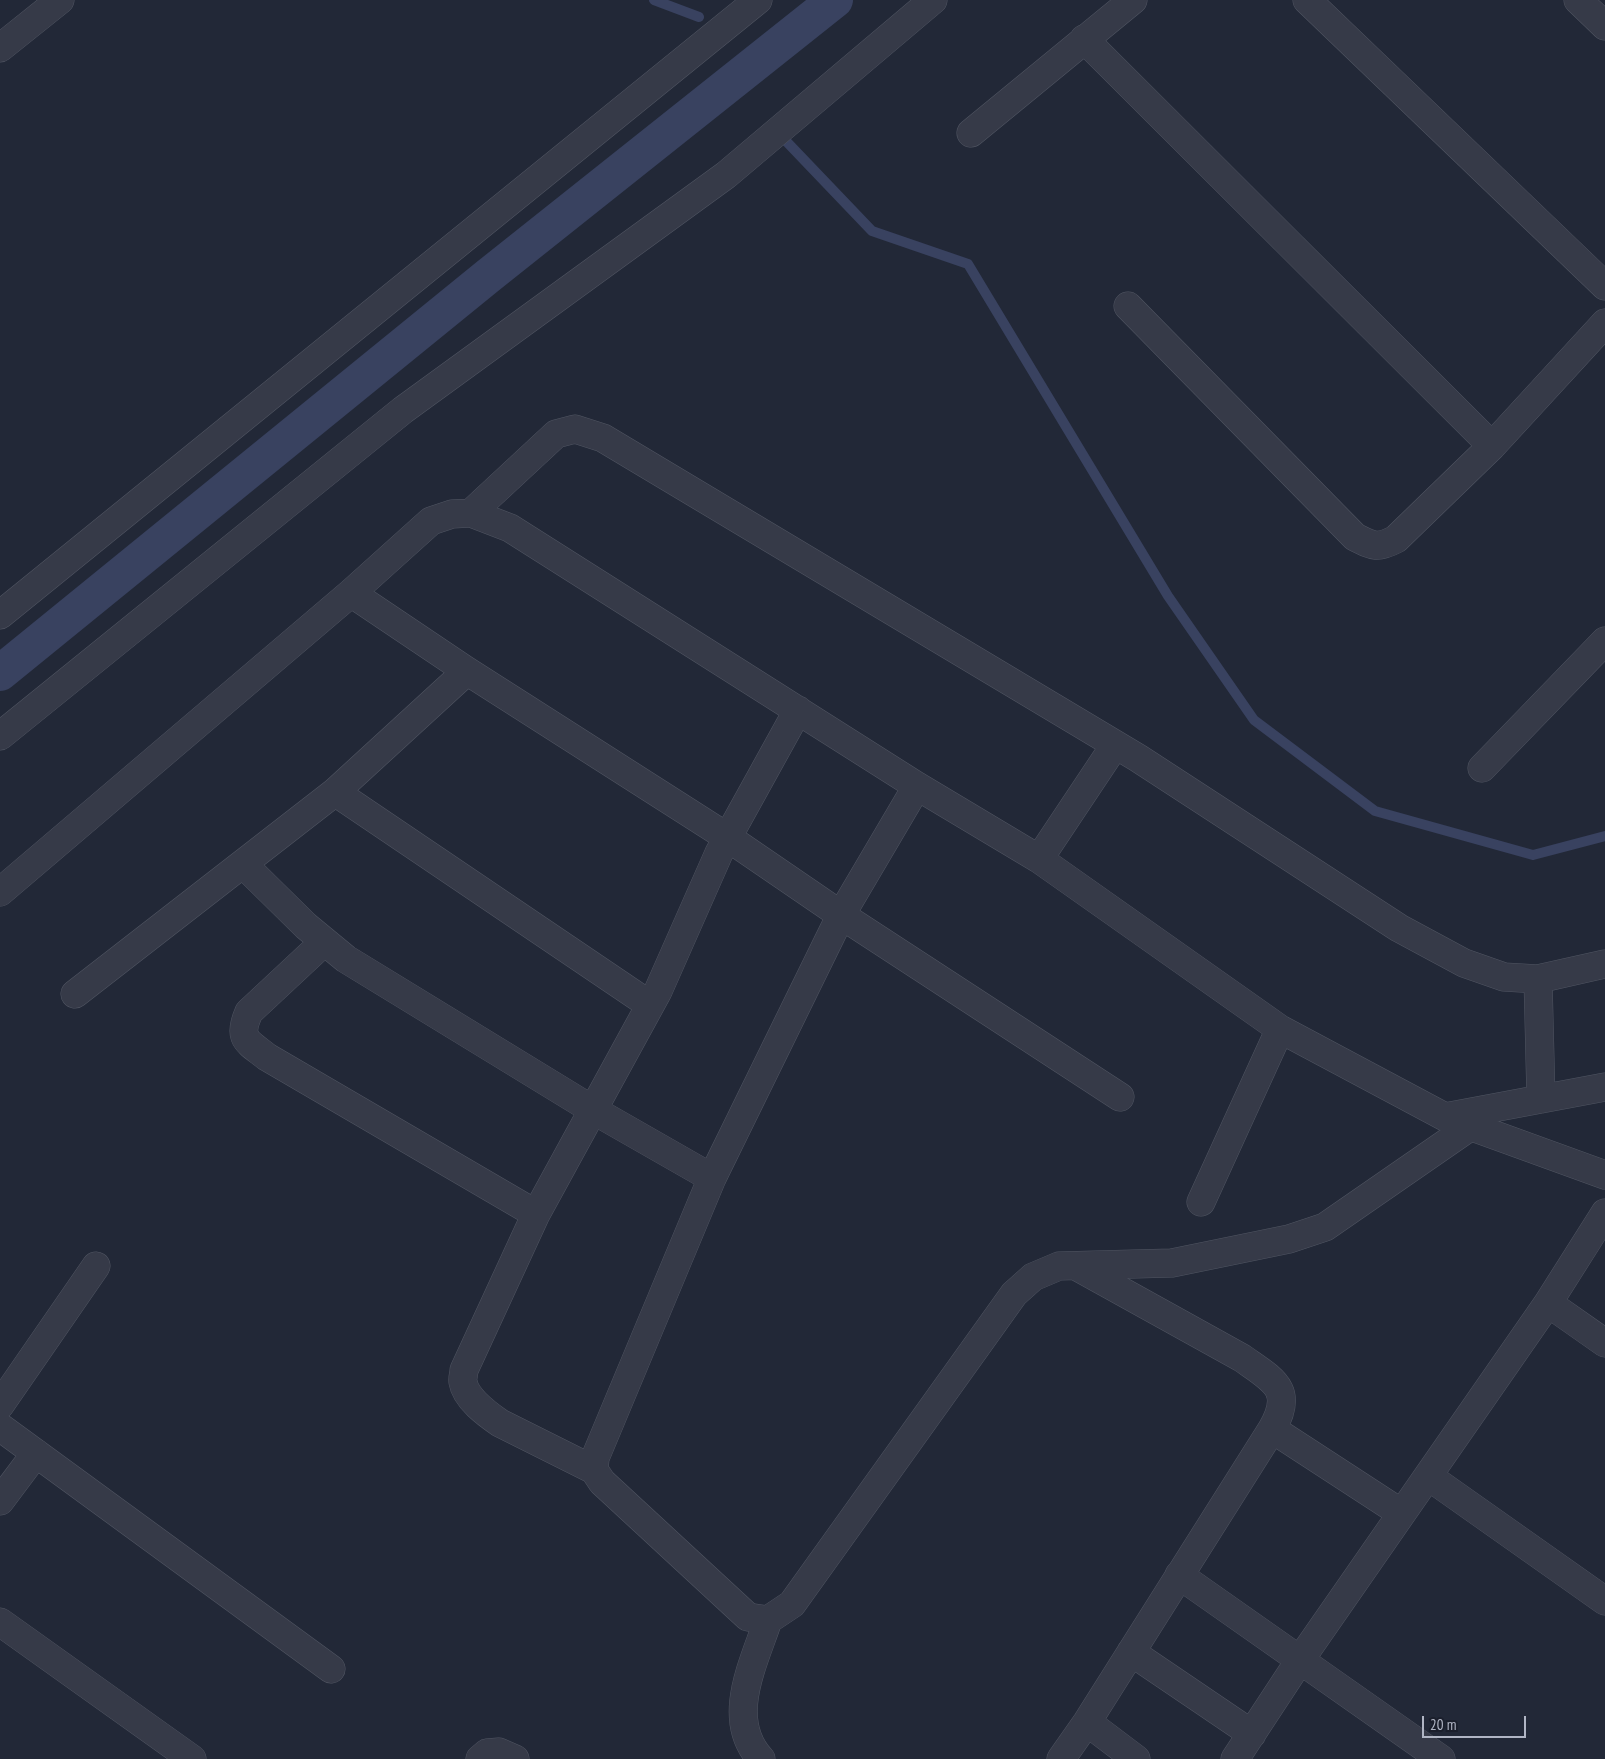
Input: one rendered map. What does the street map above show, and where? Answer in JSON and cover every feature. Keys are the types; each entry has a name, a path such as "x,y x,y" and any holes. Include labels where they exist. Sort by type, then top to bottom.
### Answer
{"street":[{"path":"0,48 60,0"},
{"path":"0,615 758,0"},
{"path":"0,736 403,410 726,175 933,0"},
{"path":"971,133 1133,0"},
{"path":"1308,0 1605,286"},
{"path":"1578,0 1605,26"},
{"path":"1084,40 1492,446"},
{"path":"1128,306 1355,537 1371,545 1383,546 1396,539 1492,446 1605,323"},
{"path":"471,513 556,434 575,429 603,438 1116,745 1415,937 1464,963 1504,977 1538,978 1605,964"},
{"path":"0,892 351,593 431,521 452,514 471,513 510,528 917,786 1039,859 1280,1030 1444,1117 1605,1175"},
{"path":"351,593 467,671 727,837 842,915 1120,1097"},
{"path":"1482,768 1605,641"},
{"path":"75,994 335,792 467,671"},
{"path":"768,1620 748,1617 602,1482 594,1470 500,1423 488,1415 470,1396 463,1382 469,1356 536,1214 650,1006 727,837 798,710"},
{"path":"1039,859 1116,745"},
{"path":"594,1470 599,1444 712,1178 842,915 917,786"},
{"path":"335,792 650,1006"},
{"path":"243,864 324,942 346,959 593,1110 712,1178"},
{"path":"324,942 249,1012 242,1027 246,1040 267,1057 536,1214"},
{"path":"1538,978 1541,1098"},
{"path":"1201,1202 1280,1030"},
{"path":"1444,1117 1605,1087"},
{"path":"761,1759 755,1753 743,1723 742,1699 768,1620 792,1604 1014,1294 1033,1277 1059,1266 1172,1263 1290,1239 1325,1227 1471,1126"},
{"path":"1235,1759 1300,1660 1548,1303 1605,1213"},
{"path":"0,1405 96,1266"},
{"path":"1061,1759 1087,1722 1272,1429 1280,1414 1283,1399 1279,1388 1265,1374 1242,1358 1076,1266"},
{"path":"1548,1303 1605,1343"},
{"path":"0,1427 331,1668"},
{"path":"1272,1429 1401,1513"},
{"path":"0,1501 36,1453"},
{"path":"1428,1476 1605,1601"},
{"path":"1179,1575 1441,1759"},
{"path":"0,1622 192,1759"},
{"path":"1131,1652 1252,1734"},
{"path":"1087,1722 1136,1759"},
{"path":"480,1759 487,1752 499,1752 515,1759"}],"waterway":[{"path":"654,0 699,17"},
{"path":"0,673 488,276 835,0"},
{"path":"785,140 872,231 968,264 1168,596 1254,720 1375,811 1533,855 1605,836"}]}
